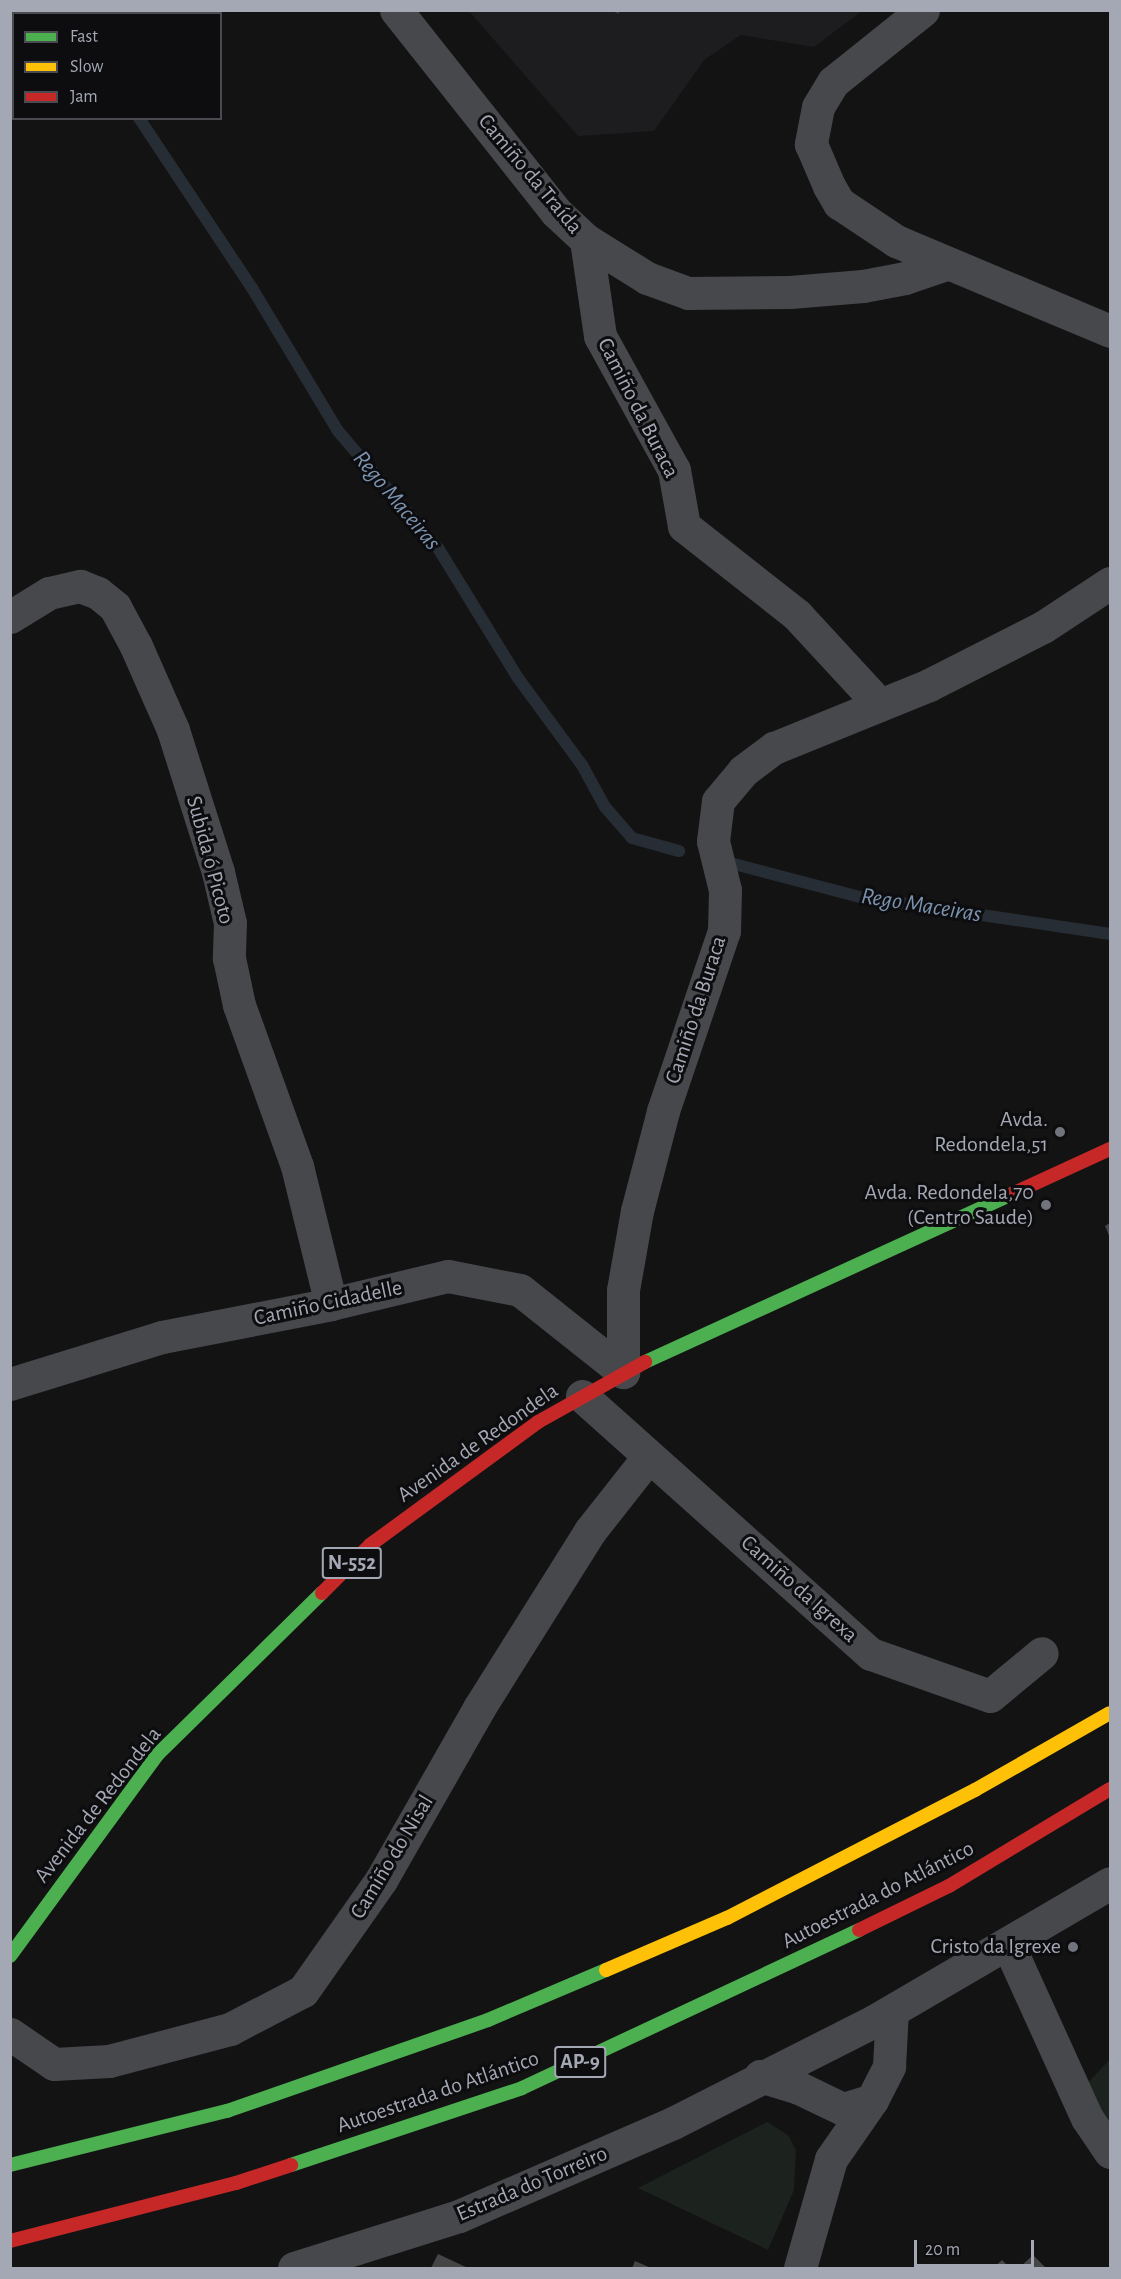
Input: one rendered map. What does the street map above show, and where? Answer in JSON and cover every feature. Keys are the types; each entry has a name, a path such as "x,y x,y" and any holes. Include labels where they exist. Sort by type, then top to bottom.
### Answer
{"highway":[{"name":"Avenida de Redondela","path":"10,1956 159,1754 370,1545 537,1422 623,1372 1110,1149"},
{"path":"1040,1754 1110,1699"},
{"path":"10,2165 227,2111 488,2020 727,1918 1040,1754 1110,1713"},
{"name":"Autoestrada do Atlántico","path":"10,2241 236,2183 522,2088 682,2016 949,1886 1110,1789"}],"street":[{"name":"Camiño da Traída","path":"396,10 556,212 586,240 647,278 688,293 863,286 905,279 946,264"},
{"path":"922,10 832,82 818,107 811,144 820,172 839,203 896,241 946,264 1110,331"},
{"name":"Camiño da Buraca","path":"586,240 600,336 674,470 684,526 797,615 880,705"},
{"name":"Camiño da Buraca","path":"623,1372 623,1290 637,1211 663,1111 724,931 725,890 713,841 718,801 743,771 774,748 929,685 1043,627 1110,583"},
{"name":"Subida ó Picoto","path":"10,617 49,593 80,586 98,593 115,607 136,646 173,730 218,872 230,923 228,958 239,1005 297,1166 331,1304"},
{"name":"Camiño Cidadelle","path":"10,1384 162,1337 331,1304 448,1276 520,1290 623,1372"},
{"name":"Camiño da Igrexa","path":"582,1396 871,1654 990,1696 1042,1653"},
{"name":"Camiño do Nisal","path":"10,2034 54,2064 109,2061 230,2030 303,1991 381,1880 479,1708 590,1531 649,1456"},
{"name":"Estrada do Torreiro","path":"294,2268 459,2216 673,2123 760,2076 892,2010 1110,1883"},
{"path":"1008,1944 1087,2118 1110,2152"},
{"path":"800,2268 831,2159 872,2100 889,2066 892,2010"},
{"path":"760,2076 797,2087 825,2103 843,2109 872,2100"},
{"path":"825,2103 831,2159"}],"shaded area":[{"path":"469,11 862,11 814,47 741,35 704,60 654,131 578,136"},
{"path":"1110,2059 1110,2132 1083,2088"},
{"path":"767,2122 788,2135 796,2150 794,2190 768,2250 638,2188"}],"building":[{"path":"1110,1223 1110,1238 1105,1226"},
{"path":"438,2254 468,2268 431,2268"},
{"path":"1033,2255 1046,2268 1019,2268"},
{"path":"1002,2260 1010,2268 993,2268"},
{"path":"635,2261 651,2268 632,2268"}],"waterway":[{"name":"Rego Maceiras","path":"140,120 252,288 338,431 438,548 518,678 582,765 605,807 632,838 679,851"},
{"name":"Rego Maceiras","path":"734,864 860,897 1110,934"}],"traffic: fast":[{"path":"645,1362 1012,1194"},
{"path":"10,1956 158,1754 322,1593"},
{"path":"291,2165 522,2088 859,1930"},
{"path":"10,2165 227,2111 488,2020 606,1970"}],"traffic: slow":[{"path":"606,1970 727,1918 975,1790 1110,1713"}],"traffic: jam":[{"path":"1012,1194 1110,1149"},
{"path":"322,1593 370,1545 538,1422 645,1362"},
{"path":"859,1930 949,1886 1110,1789"},
{"path":"10,2241 236,2183 291,2165"}],"place":[{"name":"Avda. Redondela,51","path":"1060,1132"},
{"name":"Avda. Redondela,70 (Centro Saude)","path":"1046,1205"},
{"name":"Cristo da Igrexe","path":"1073,1947"}]}
